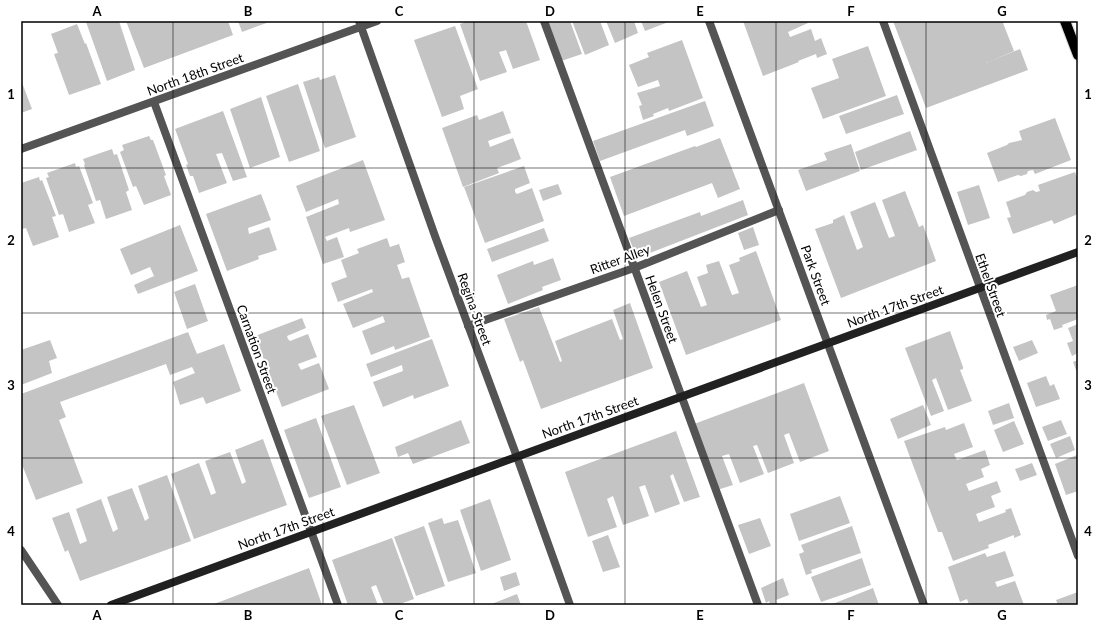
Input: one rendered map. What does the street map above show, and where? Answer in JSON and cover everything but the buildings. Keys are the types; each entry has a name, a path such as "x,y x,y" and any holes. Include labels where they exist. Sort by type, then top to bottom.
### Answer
{"main road":[{"path":"1065,21 1078,55"},
{"name":"North 17th Street","path":"111,605 1078,252"}],"street":[{"name":"North 18th Street","path":"21,149 154,102 360,24 377,21"},
{"name":"Helen Street","path":"544,21 758,605"},
{"name":"Park Street","path":"709,21 924,605"},
{"name":"Ethel Street","path":"883,21 1078,556"},
{"name":"Regina Street","path":"360,24 435,236 570,605"},
{"name":"Carnation Street","path":"154,102 338,605"},
{"name":"Ritter Alley","path":"468,326 634,268 779,210"},
{"path":"21,550 58,605"}]}
